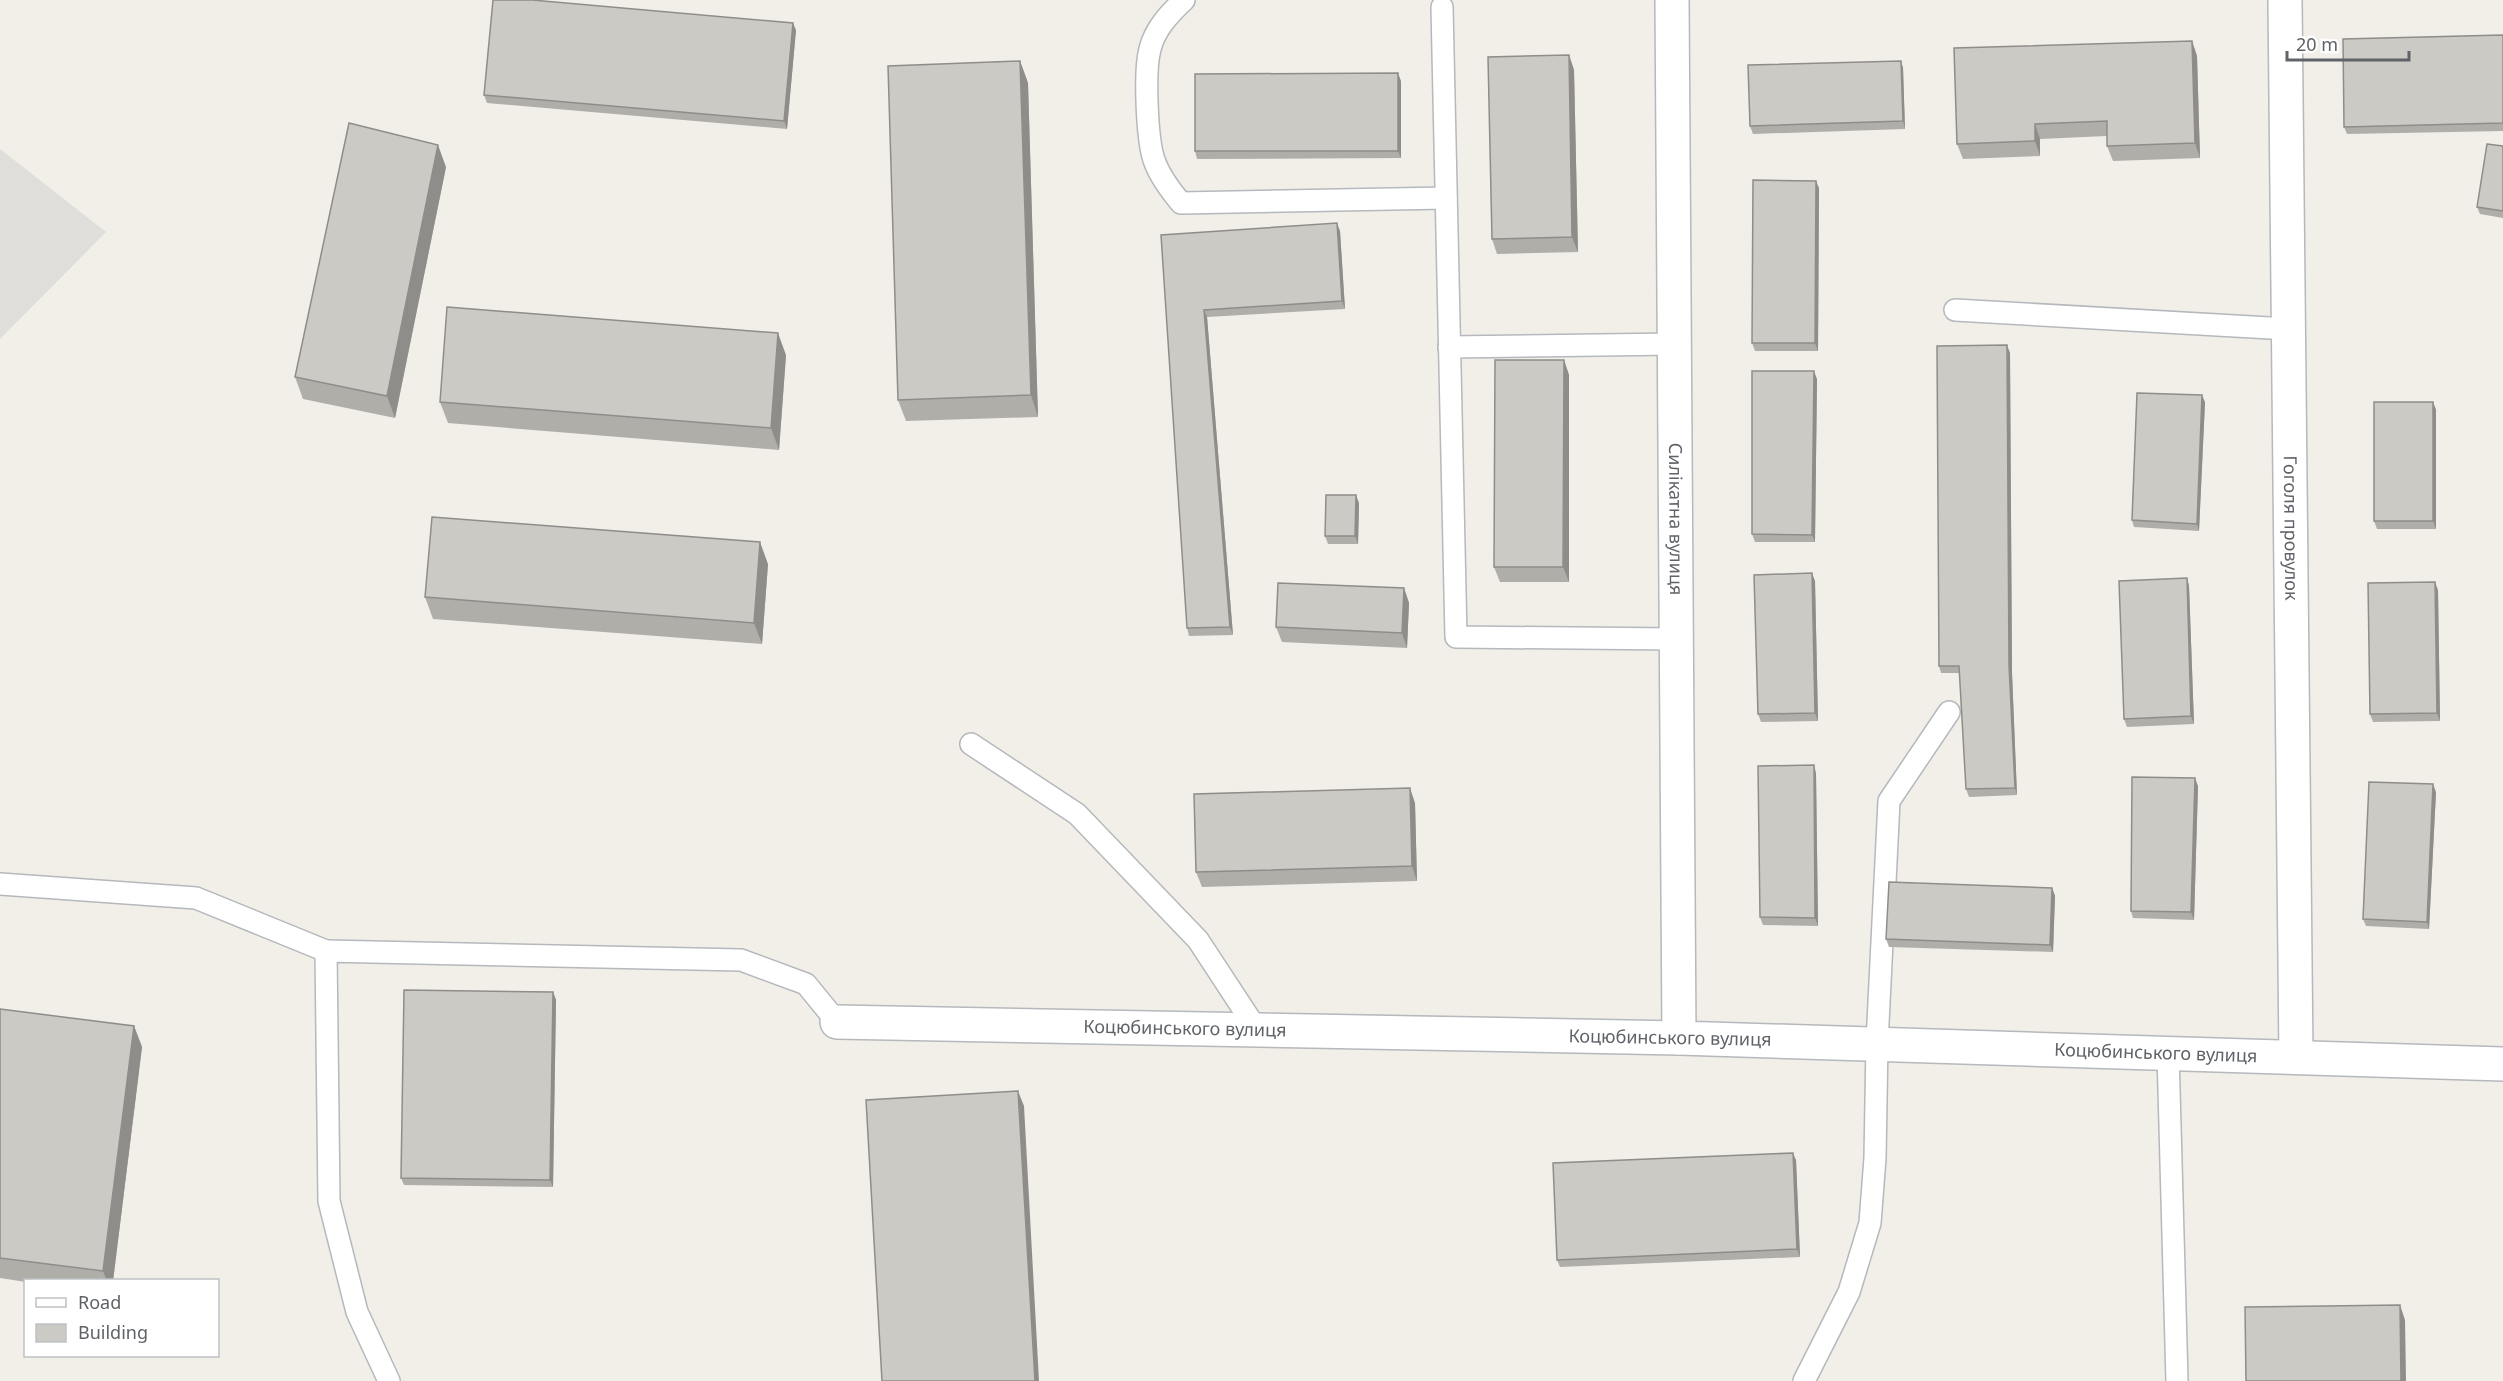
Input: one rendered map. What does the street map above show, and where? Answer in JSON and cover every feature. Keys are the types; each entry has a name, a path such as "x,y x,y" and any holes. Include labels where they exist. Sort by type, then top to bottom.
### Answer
{"street":[{"name":"Силікатна вулиця","path":"1672,0 1679,1038"},
{"name":"Гоголя провулок","path":"2285,0 2296,1057"},
{"name":"Коцюбинського вулиця","path":"837,1022 1679,1038 2503,1064"}],"lane":[{"path":"1184,0 1164,20 1150,49 1148,85 1149,125 1154,159 1167,186 1181,203 1446,198"},
{"path":"1442,7 1456,637 1676,639"},
{"path":"1955,310 2289,330"},
{"path":"1449,347 1675,344"},
{"path":"1804,1381 1849,1293 1870,1223 1875,1158 1877,1043 1889,801 1949,712"},
{"path":"971,744 1077,814 1198,940 1257,1030"},
{"path":"0,884 196,898 326,951 741,960 806,984 837,1022"},
{"path":"326,951 329,1201 357,1312 389,1381"},
{"path":"2168,1053 2177,1381"}],"shaded area":[{"path":"0,149 106,232 0,339"}],"building":[{"path":"493,0 532,0 793,23 784,121 484,95"},
{"path":"2503,35 2503,123 2344,127 2343,39"},
{"path":"2192,41 2195,143 2107,146 2107,121 2035,124 2035,141 1957,144 1954,48"},
{"path":"1569,55 1572,237 1492,239 1488,57"},
{"path":"1020,61 1031,395 898,400 888,66"},
{"path":"1901,61 1903,121 1750,126 1748,65"},
{"path":"1398,73 1398,151 1195,151 1195,74"},
{"path":"349,123 438,145 387,396 295,377"},
{"path":"2487,144 2503,146 2503,211 2477,207"},
{"path":"1753,180 1816,181 1815,343 1752,343"},
{"path":"1337,223 1342,301 1204,310 1230,627 1187,628 1161,235"},
{"path":"447,307 778,333 771,428 440,402"},
{"path":"2007,345 2009,665 2015,788 1966,789 1959,666 1939,666 1937,346"},
{"path":"1495,360 1564,360 1563,567 1494,567"},
{"path":"1752,371 1814,371 1812,535 1752,534"},
{"path":"2137,393 2202,395 2197,524 2132,520"},
{"path":"2374,402 2433,402 2433,521 2374,521"},
{"path":"1326,495 1356,495 1355,536 1325,536"},
{"path":"432,517 760,542 754,623 425,597"},
{"path":"1812,573 1815,713 1758,714 1754,575"},
{"path":"2187,578 2191,716 2124,719 2119,581"},
{"path":"2435,582 2437,713 2370,714 2368,583"},
{"path":"1278,583 1404,588 1402,633 1276,627"},
{"path":"1814,765 1815,918 1760,917 1758,766"},
{"path":"2132,777 2195,778 2191,912 2131,911"},
{"path":"2369,782 2433,784 2427,922 2363,919"},
{"path":"1410,788 1412,866 1196,872 1194,794"},
{"path":"1889,882 2052,888 2050,945 1886,939"},
{"path":"404,990 553,992 550,1180 401,1178"},
{"path":"0,1009 134,1026 103,1271 0,1258"},
{"path":"1018,1091 1035,1381 882,1381 866,1100"},
{"path":"1793,1153 1797,1249 1557,1260 1553,1163"},
{"path":"2400,1305 2401,1381 2246,1381 2245,1307"}]}
